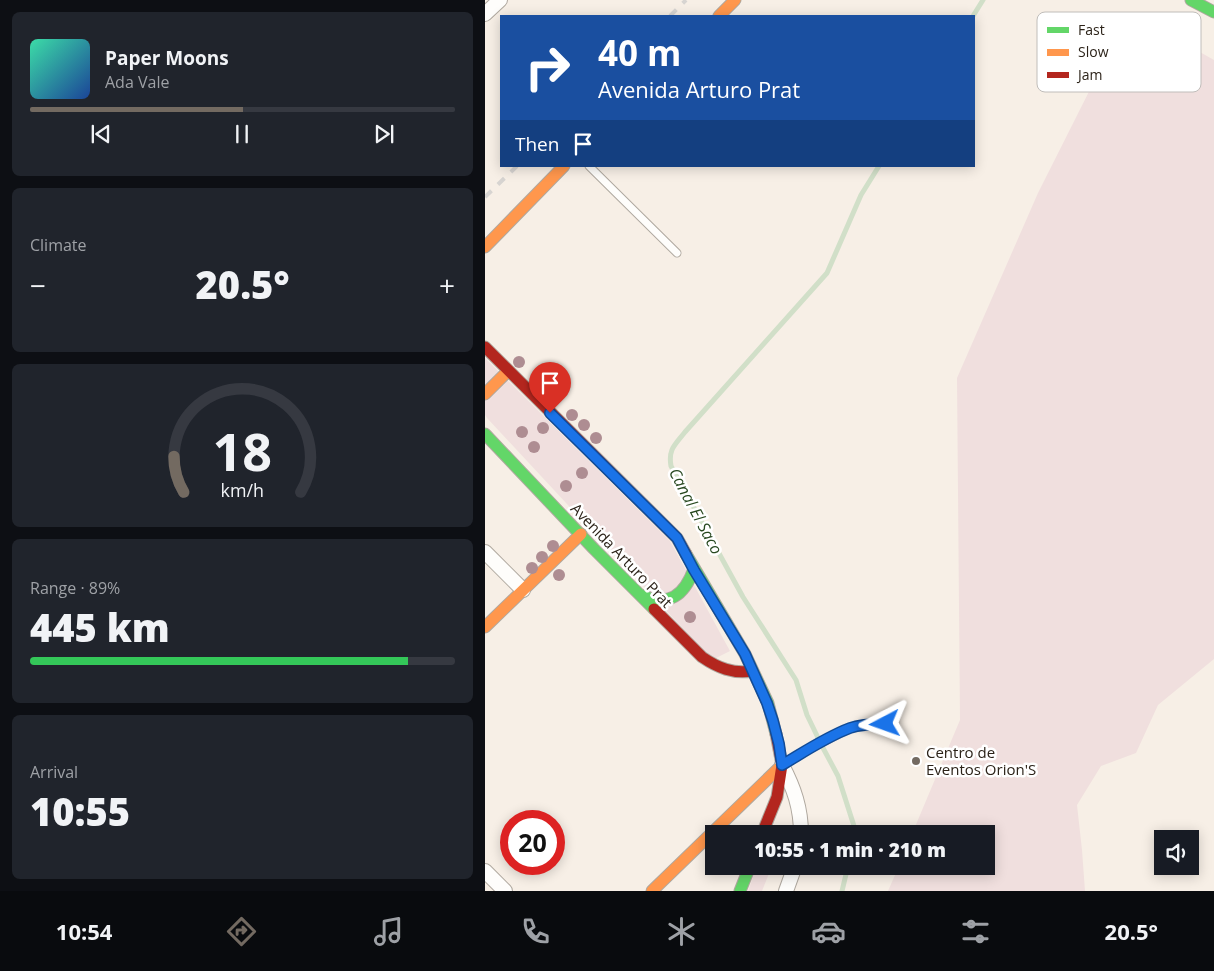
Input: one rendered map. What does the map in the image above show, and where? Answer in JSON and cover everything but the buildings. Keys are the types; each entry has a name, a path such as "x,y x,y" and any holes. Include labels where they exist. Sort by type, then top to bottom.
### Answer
{"main road":[{"path":"720,15 735,0"},
{"path":"1191,0 1214,12"},
{"path":"485,247 563,167"},
{"path":"485,347 677,538 694,570 745,654 773,721 782,765 777,797 766,825"},
{"path":"485,394 508,371"},
{"name":"Avenida Arturo Prat","path":"485,434 639,595 702,657 717,667 738,672 752,671"},
{"path":"485,627 581,534"},
{"path":"639,595 658,601 677,596 688,585 694,570"},
{"path":"652,891 782,765"},
{"path":"740,891 746,875"}],"street":[{"path":"485,14 501,0"},
{"path":"485,552 523,590"},
{"path":"782,765 795,794 801,825"},
{"path":"485,870 505,891"},
{"path":"786,891 792,875"}],"lane":[{"path":"590,167 677,253"},
{"path":"782,765 837,734 852,728 885,724"}],"shaded area":[{"path":"1201,53 1214,60 1214,659 1158,705 1136,753 1101,766 1077,805 1085,891 888,891 895,875 995,875 995,825 916,825 960,720 957,378 1038,193 1089,92 1201,92"},
{"path":"485,358 670,541 730,651 712,660 487,418 485,415"},
{"path":"754,875 768,875 762,891 748,891"}],"waterway":[{"name":"Canal El Saco","path":"974,15 983,0"},
{"name":"Canal El Saco","path":"854,825 838,776 807,715 796,680 743,597 671,466 670,460 673,447 685,432 827,273 861,195 878,167"},
{"name":"Canal El Saco","path":"842,891 846,875"}],"railway":[{"path":"671,15 686,0"},
{"path":"485,197 516,167"}],"traffic: fast":[{"path":"1191,0 1214,12"},
{"path":"485,434 654,609"},
{"path":"686,554 745,654 768,703 776,734"},
{"path":"641,595 660,600 674,597 685,586 694,569"},
{"path":"740,891 746,875"}],"traffic: slow":[{"path":"720,15 735,0"},
{"path":"485,247 563,167"},
{"path":"485,394 508,371"},
{"path":"485,627 581,534"},
{"path":"652,891 782,765"}],"traffic: jam":[{"path":"485,347 677,538 686,554"},
{"path":"654,609 708,661 732,671 752,671"},
{"path":"766,825 777,797 782,765 776,734"}],"place":[{"name":"Centro de Eventos Orion'S","path":"916,761"}],"route":[{"path":"550,413 677,538 694,570 745,654 773,721 782,765 837,734 852,728 885,724"}]}
